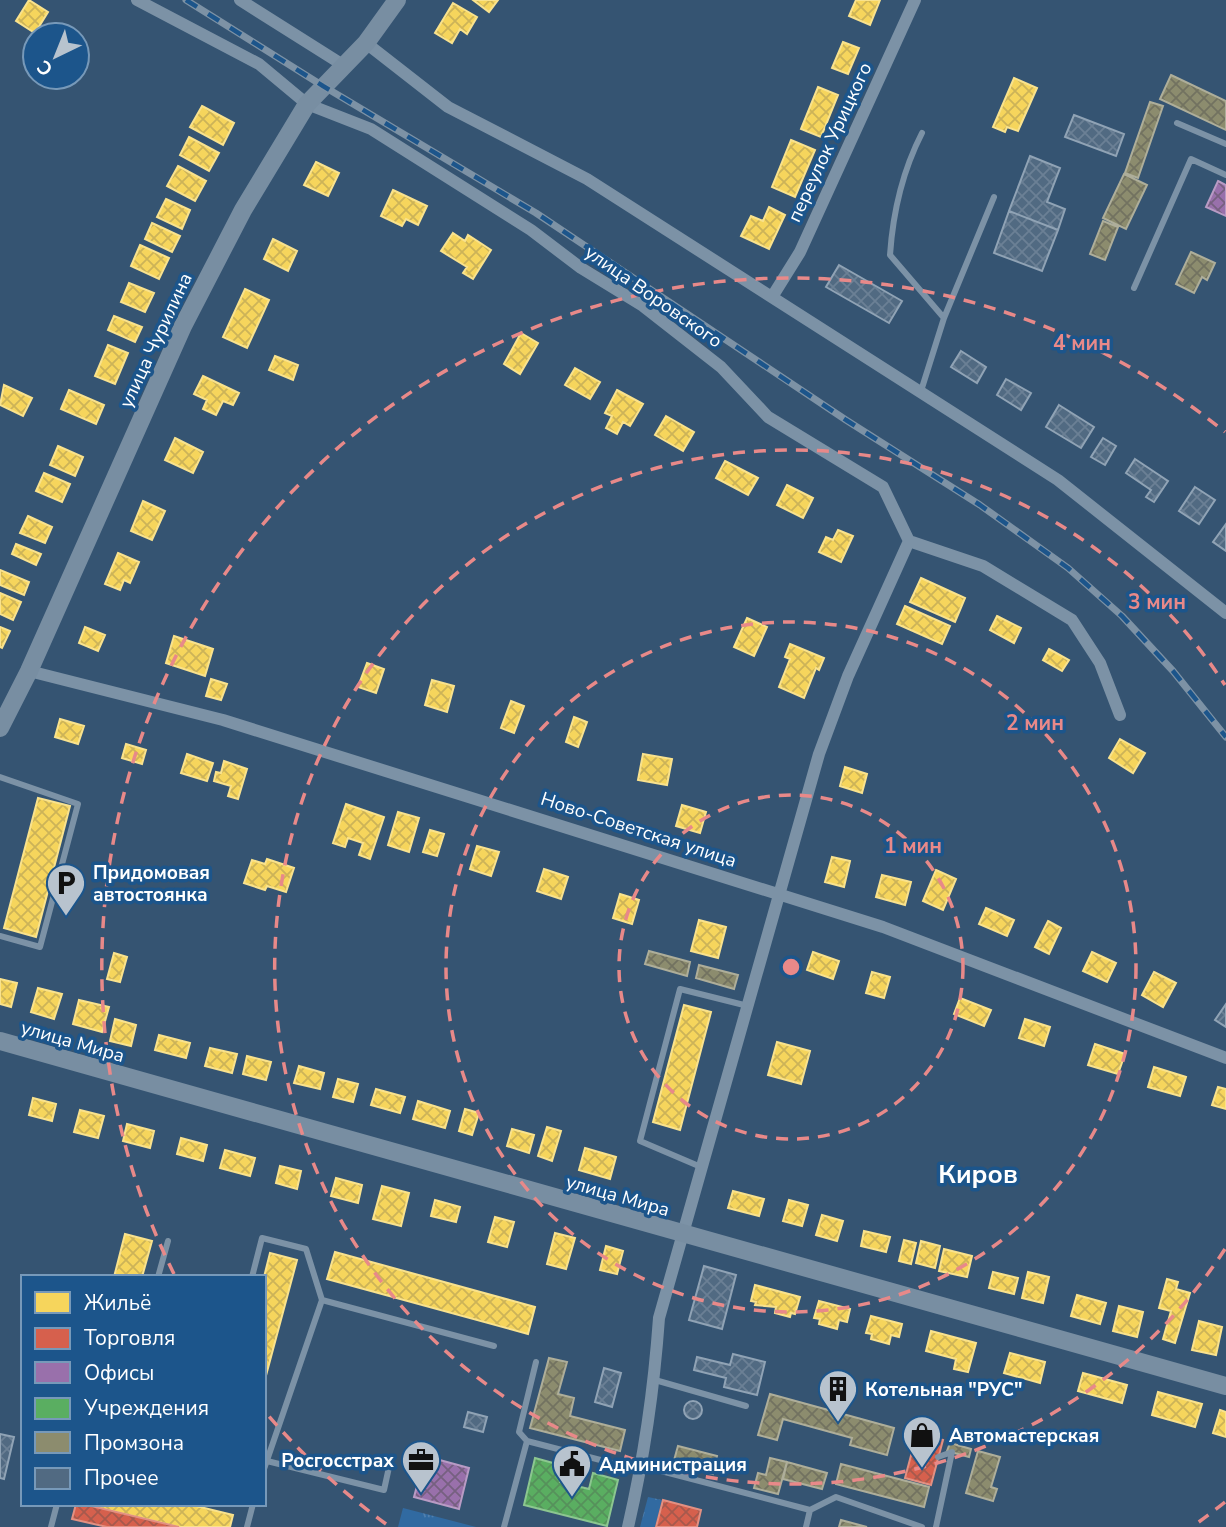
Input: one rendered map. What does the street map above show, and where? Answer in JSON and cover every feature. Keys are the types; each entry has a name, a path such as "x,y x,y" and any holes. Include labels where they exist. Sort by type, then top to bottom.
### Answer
{"street":[{"name":"улица Воровского","path":"137,0 259,64 307,104 371,129 531,230 581,268 643,306 720,367 768,417 883,487 909,541"},
{"path":"240,0 343,65"},
{"name":"улица Чурилина","path":"0,728 6,697 29,671 183,326 269,163 307,104 366,43 397,0"},
{"name":"переулок Урицкого","path":"772,297 800,252 915,0"},
{"path":"366,43 448,107 587,179 1058,480 1226,613"},
{"path":"628,1527 642,1466 655,1380 659,1318 824,741 848,676 909,541 984,566 1072,620 1100,663 1120,715"},
{"name":"Ново-Советская улица","path":"29,671 223,720 883,928 1226,1058"},
{"name":"улица Мира","path":"0,1041 1226,1386"}],"lane":[{"path":"1177,123 1226,144"},
{"path":"922,133 906,164 892,226 890,255 944,318"},
{"path":"1134,288 1191,159 1226,175"},
{"path":"920,391 944,318 994,198"},
{"path":"0,778 78,804 40,947 0,936"},
{"path":"703,1167 640,1141 680,989 750,1006"},
{"path":"253,1275 262,1238 306,1249 321,1300 266,1465 384,1490 391,1458"},
{"path":"159,1275 168,1241"},
{"path":"321,1300 494,1346"},
{"path":"536,1362 519,1432 527,1441 612,1463"},
{"path":"655,1380 746,1406"},
{"path":"505,1527 527,1441"},
{"path":"936,1527 952,1452 938,1457"},
{"path":"642,1466 810,1510 836,1497 922,1527"},
{"path":"51,1527 56,1506"},
{"path":"247,1527 252,1506"},
{"path":"806,1527 810,1510"}],"green space":[{"path":"648,1497 662,1500 655,1527 640,1527"},
{"path":"403,1508 476,1527 398,1527"}],"building: Жильё":[{"path":"29,0 48,12 42,21 21,21 21,24 16,21"},
{"path":"473,0 498,0 489,12"},
{"path":"856,0 880,0 870,25 849,16"},
{"path":"453,3 477,17 467,34 460,29 452,43 435,33"},
{"path":"843,42 859,48 848,74 832,68"},
{"path":"1014,78 1037,88 1018,131 1007,127 1005,132 993,127"},
{"path":"818,87 838,95 821,137 801,129"},
{"path":"202,106 234,123 223,145 190,127"},
{"path":"189,137 219,153 209,171 180,155"},
{"path":"791,140 815,150 795,197 772,187"},
{"path":"316,162 339,173 328,196 304,185"},
{"path":"178,166 206,181 195,201 167,186"},
{"path":"393,190 427,206 418,225 406,219 402,226 381,216"},
{"path":"166,199 190,210 182,229 157,217"},
{"path":"769,207 785,215 769,249 741,236 751,216 763,221"},
{"path":"152,223 180,236 172,252 145,239"},
{"path":"453,233 465,241 468,235 491,250 473,279 463,273 467,267 441,251"},
{"path":"273,239 297,251 288,271 264,259"},
{"path":"140,245 169,258 159,279 131,266"},
{"path":"129,283 154,293 145,312 121,302"},
{"path":"245,289 269,300 247,348 223,337"},
{"path":"114,316 142,327 135,342 108,330"},
{"path":"521,333 538,343 520,374 504,364"},
{"path":"108,345 128,353 115,384 95,376"},
{"path":"275,356 298,365 293,380 269,370"},
{"path":"575,368 600,382 590,399 565,385"},
{"path":"203,376 239,393 233,405 223,401 216,415 203,409 207,400 194,394"},
{"path":"4,385 32,398 23,416 0,405"},
{"path":"69,390 104,405 96,424 61,409"},
{"path":"617,390 643,404 630,426 623,422 617,434 606,428 612,416 605,413"},
{"path":"666,416 694,432 683,451 655,435"},
{"path":"175,438 203,452 193,473 165,460"},
{"path":"58,446 83,457 75,476 50,465"},
{"path":"725,461 758,478 748,495 716,478"},
{"path":"44,473 70,484 62,502 36,491"},
{"path":"787,485 813,498 803,518 777,505"},
{"path":"143,501 165,511 152,540 131,531"},
{"path":"28,516 52,527 45,543 20,533"},
{"path":"838,530 853,536 841,562 819,552 826,537 833,540"},
{"path":"16,544 41,554 36,565 12,554"},
{"path":"118,553 139,562 130,583 124,580 120,590 105,584"},
{"path":"0,570 29,582 24,595 0,585"},
{"path":"921,578 965,598 955,622 910,602"},
{"path":"0,593 21,602 13,620 0,614"},
{"path":"905,606 950,626 942,644 897,624"},
{"path":"997,616 1021,628 1014,643 990,630"},
{"path":"747,618 767,627 754,656 734,647"},
{"path":"0,627 10,631 2,648 0,647"},
{"path":"85,627 105,635 98,651 79,643"},
{"path":"174,636 213,649 205,676 166,663"},
{"path":"790,644 824,658 819,670 816,668 804,698 779,687 790,659 785,657"},
{"path":"1049,649 1069,660 1062,671 1043,660"},
{"path":"367,663 384,669 376,693 358,687"},
{"path":"211,679 227,684 221,700 206,696"},
{"path":"432,680 454,686 447,712 425,705"},
{"path":"511,701 524,706 514,733 501,728"},
{"path":"574,717 587,722 578,747 566,742"},
{"path":"60,719 84,726 78,744 55,737"},
{"path":"1120,739 1145,753 1133,773 1109,758"},
{"path":"126,744 146,750 142,764 122,758"},
{"path":"187,754 213,763 207,781 181,773"},
{"path":"643,754 672,759 667,785 638,780"},
{"path":"224,761 247,769 238,799 228,796 231,786 214,781 216,772 221,773"},
{"path":"845,767 867,774 862,793 840,786"},
{"path":"38,798 70,806 36,937 4,928"},
{"path":"346,804 384,817 370,859 359,855 363,843 348,838 345,847 333,843"},
{"path":"682,805 706,812 700,833 676,826"},
{"path":"398,812 419,818 409,852 388,845"},
{"path":"430,830 444,834 437,856 423,852"},
{"path":"477,846 499,852 491,876 470,869"},
{"path":"832,857 850,861 844,887 825,882"},
{"path":"267,859 294,868 286,892 267,886 265,890 244,883 252,860 265,864"},
{"path":"544,869 568,877 561,899 537,891"},
{"path":"936,870 956,879 943,910 923,901"},
{"path":"882,875 911,882 905,905 876,897"},
{"path":"620,894 639,900 632,924 613,918"},
{"path":"986,908 1014,920 1007,936 979,924"},
{"path":"699,920 726,927 718,958 691,951"},
{"path":"1048,921 1061,928 1049,954 1035,947"},
{"path":"813,952 839,961 833,979 807,970"},
{"path":"1092,952 1116,963 1107,982 1083,971"},
{"path":"114,953 127,957 120,982 107,979"},
{"path":"872,972 890,977 884,998 866,993"},
{"path":"1154,972 1176,983 1163,1007 1142,995"},
{"path":"0,979 17,983 11,1007 0,1004"},
{"path":"38,988 62,994 54,1019 31,1012"},
{"path":"960,998 991,1010 984,1026 954,1014"},
{"path":"79,1000 109,1007 102,1032 73,1024"},
{"path":"684,1005 711,1012 680,1130 653,1122"},
{"path":"115,1019 136,1025 131,1046 110,1041"},
{"path":"1025,1019 1050,1027 1044,1046 1019,1038"},
{"path":"159,1035 190,1043 186,1058 155,1050"},
{"path":"777,1042 810,1051 801,1084 768,1075"},
{"path":"1095,1044 1125,1054 1118,1074 1088,1065"},
{"path":"210,1048 237,1054 232,1073 205,1066"},
{"path":"247,1056 271,1062 266,1080 243,1074"},
{"path":"299,1066 324,1073 320,1089 294,1083"},
{"path":"1154,1067 1186,1077 1180,1096 1148,1087"},
{"path":"338,1079 358,1084 353,1102 333,1097"},
{"path":"1218,1087 1226,1089 1226,1109 1212,1105"},
{"path":"376,1089 405,1097 400,1113 371,1105"},
{"path":"33,1098 56,1104 52,1121 29,1115"},
{"path":"418,1101 450,1111 445,1128 413,1119"},
{"path":"465,1109 479,1113 472,1135 459,1131"},
{"path":"80,1110 104,1116 98,1138 74,1132"},
{"path":"127,1124 154,1131 150,1148 123,1141"},
{"path":"547,1127 561,1131 552,1161 538,1156"},
{"path":"512,1129 534,1135 529,1153 507,1146"},
{"path":"181,1138 207,1145 203,1161 177,1154"},
{"path":"585,1148 616,1157 610,1179 579,1170"},
{"path":"225,1150 255,1158 250,1176 220,1168"},
{"path":"280,1166 301,1171 297,1189 276,1183"},
{"path":"336,1178 362,1185 358,1203 331,1196"},
{"path":"382,1186 409,1193 401,1226 373,1219"},
{"path":"733,1191 764,1199 759,1216 728,1208"},
{"path":"435,1200 460,1207 456,1222 431,1216"},
{"path":"789,1200 808,1205 802,1226 783,1221"},
{"path":"822,1215 843,1221 837,1241 816,1235"},
{"path":"495,1217 514,1222 507,1247 488,1242"},
{"path":"864,1231 890,1237 886,1252 861,1246"},
{"path":"555,1233 575,1238 566,1269 547,1264"},
{"path":"125,1234 152,1241 143,1275 115,1275"},
{"path":"904,1240 916,1243 911,1264 899,1261"},
{"path":"921,1241 940,1246 935,1268 916,1263"},
{"path":"606,1246 623,1251 617,1274 600,1270"},
{"path":"944,1249 972,1256 967,1277 939,1271"},
{"path":"335,1252 535,1307 528,1334 327,1279"},
{"path":"270,1253 297,1260 266,1376 266,1275"},
{"path":"993,1272 1018,1278 1014,1294 989,1288"},
{"path":"1028,1272 1049,1277 1043,1303 1022,1298"},
{"path":"1167,1279 1178,1282 1176,1289 1190,1293 1175,1343 1163,1339 1171,1311 1159,1308"},
{"path":"755,1285 800,1297 795,1314 791,1313 790,1317 775,1313 776,1307 755,1305 756,1302 751,1301"},
{"path":"1077,1295 1106,1303 1100,1324 1071,1316"},
{"path":"819,1301 850,1309 847,1322 839,1320 837,1329 819,1324 820,1319 814,1318"},
{"path":"1119,1306 1143,1312 1137,1337 1113,1331"},
{"path":"871,1316 902,1324 899,1337 891,1335 889,1344 871,1339 872,1334 866,1333"},
{"path":"1199,1321 1222,1327 1216,1355 1192,1350"},
{"path":"931,1331 976,1343 968,1372 954,1369 956,1359 926,1351"},
{"path":"1010,1353 1045,1362 1040,1383 1004,1373"},
{"path":"1083,1373 1127,1385 1122,1403 1078,1391"},
{"path":"1158,1392 1202,1404 1195,1427 1152,1415"},
{"path":"1220,1410 1226,1412 1226,1437 1213,1433"},
{"path":"91,1506 196,1506 233,1515 230,1527 179,1527"}],"building: Торговля":[{"path":"917,1433 943,1440 931,1485 905,1478"},
{"path":"663,1500 701,1510 697,1527 656,1527"},
{"path":"75,1506 91,1506 179,1527 107,1527 72,1519"}],"building: Офисы":[{"path":"1218,181 1226,185 1226,216 1206,207"},
{"path":"425,1456 469,1468 459,1509 414,1497"}],"building: Учреждения":[{"path":"535,1458 564,1466 560,1482 589,1489 593,1473 618,1480 607,1526 524,1505"}],"building: Промзона":[{"path":"1171,75 1226,101 1226,130 1160,99"},
{"path":"1150,102 1163,106 1138,178 1125,173"},
{"path":"1124,174 1147,185 1126,229 1103,218"},
{"path":"1103,221 1118,227 1105,260 1090,254"},
{"path":"1191,252 1215,263 1207,280 1202,277 1194,293 1176,284"},
{"path":"649,951 690,962 687,976 645,964"},
{"path":"699,965 738,975 734,989 696,978"},
{"path":"549,1358 567,1362 558,1394 574,1398 570,1416 625,1430 620,1451 530,1428"},
{"name":"Котельная \"РУС\"","path":"770,1394 894,1428 887,1455 850,1445 852,1438 783,1419 777,1440 758,1435"},
{"path":"950,1443 971,1449 969,1457 947,1451"},
{"path":"678,1446 717,1456 713,1474 673,1464"},
{"path":"978,1451 1000,1457 991,1487 997,1489 993,1501 966,1493"},
{"path":"770,1458 787,1462 778,1494 754,1488 758,1473 766,1475"},
{"path":"787,1462 827,1473 822,1489 783,1479"},
{"path":"841,1464 929,1487 924,1507 836,1484"},
{"path":"841,1520 867,1527 839,1527"}],"building: Прочее":[{"path":"1074,115 1124,134 1116,156 1065,137"},
{"path":"1030,156 1060,168 1047,202 1065,209 1058,230 1009,211"},
{"path":"1009,211 1058,230 1042,271 994,253"},
{"path":"839,265 902,301 889,323 826,287"},
{"path":"961,351 986,367 977,383 951,367"},
{"path":"1006,379 1031,393 1021,410 997,395"},
{"path":"1059,405 1094,427 1081,448 1046,427"},
{"path":"1103,438 1116,446 1105,465 1091,457"},
{"path":"1135,459 1168,481 1154,502 1146,497 1151,490 1126,473"},
{"path":"1195,487 1215,500 1199,524 1179,511"},
{"path":"1226,524 1226,551 1213,542"},
{"path":"1226,1004 1226,1027 1215,1020"},
{"path":"704,1266 736,1275 722,1329 689,1320"},
{"path":"733,1354 765,1362 757,1395 724,1387 726,1378 694,1370 697,1357 730,1365"},
{"path":"604,1368 621,1373 612,1407 595,1402"},
{"path":"693,1401 699,1404 702,1410 699,1416 693,1419 687,1416 684,1410 687,1404"},
{"path":"468,1412 487,1417 483,1432 464,1427"},
{"path":"0,1434 14,1437 4,1479 0,1478"}],"railway":[{"path":"186,0 323,86 536,213 846,420 980,505 1068,568 1122,616 1173,671 1226,737"}],"place":[{"name":"Придомовая автостоянка","path":"66,917"},
{"name":"Котельная \"РУС\"","path":"838,1423"},
{"name":"Автомастерская","path":"922,1469"},
{"name":"Росгосстрах","path":"421,1494"},
{"name":"Администрация","path":"572,1498"}],"district":[{"name":"Киров","path":"978,1174"}]}
